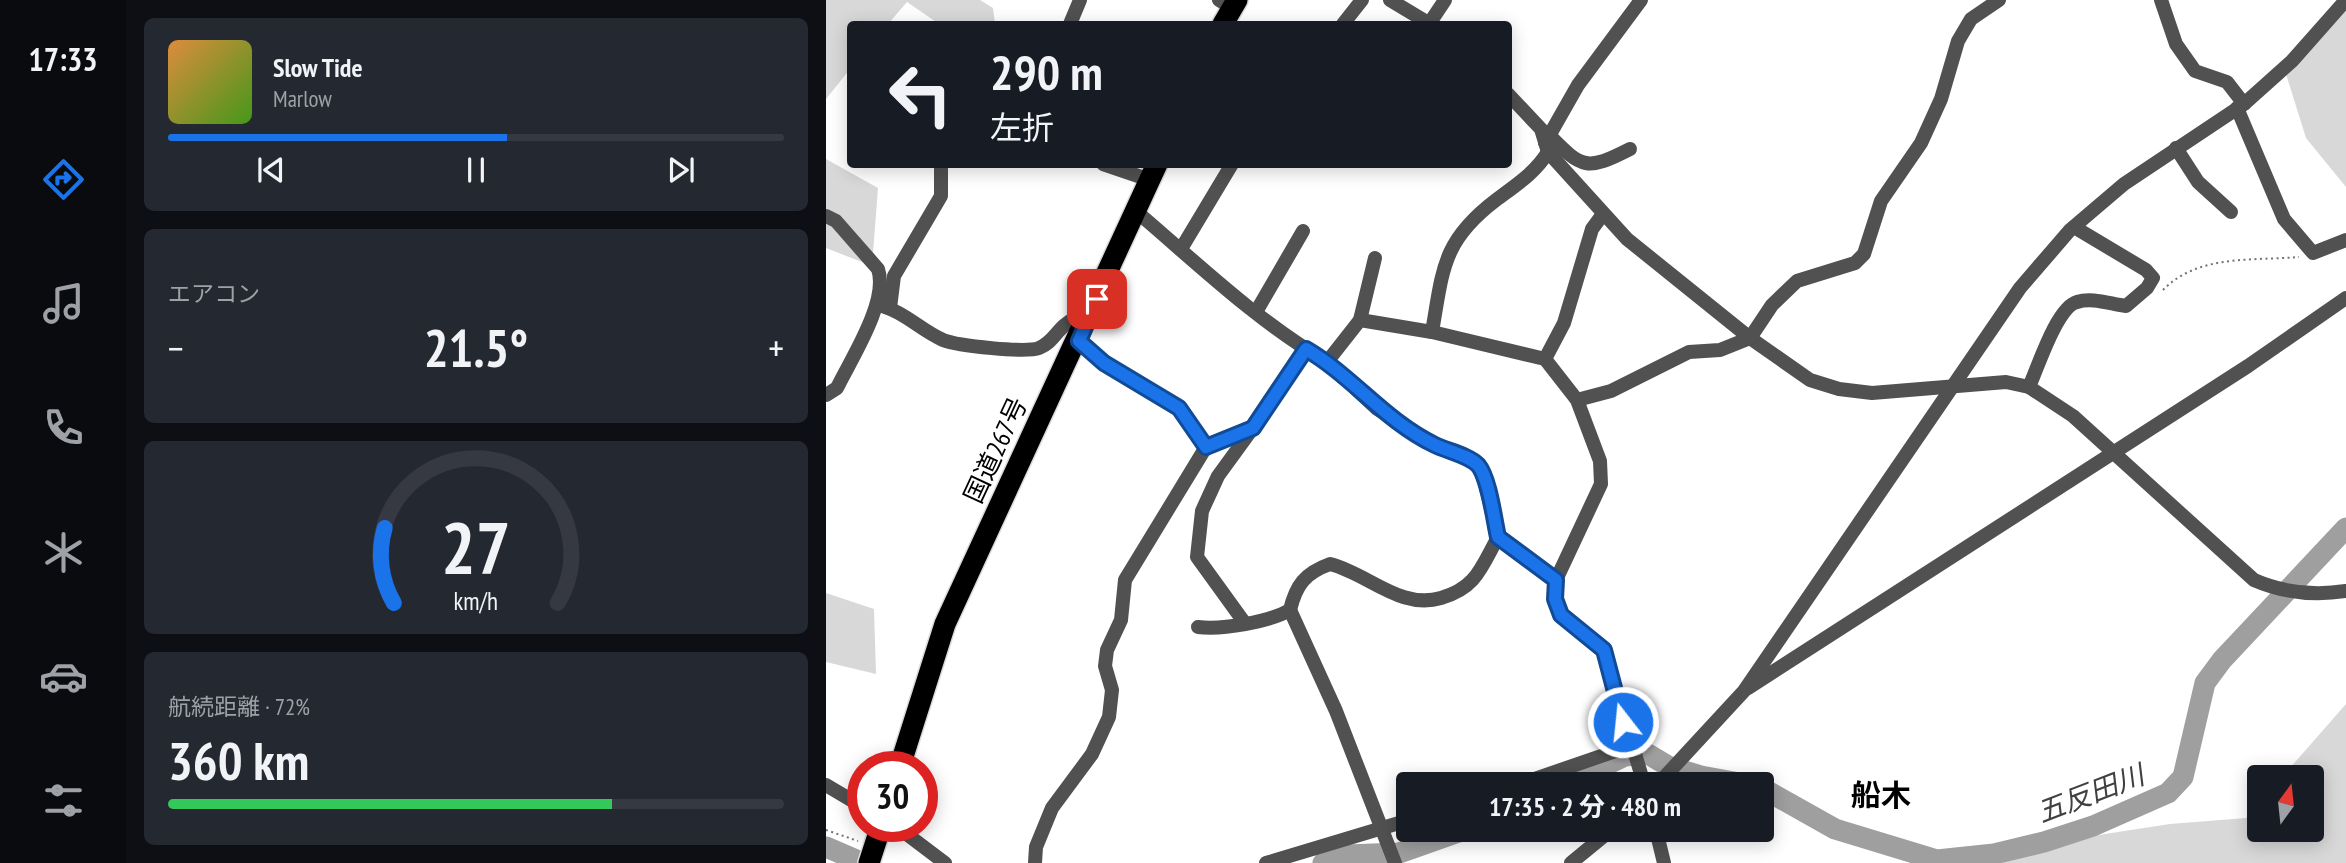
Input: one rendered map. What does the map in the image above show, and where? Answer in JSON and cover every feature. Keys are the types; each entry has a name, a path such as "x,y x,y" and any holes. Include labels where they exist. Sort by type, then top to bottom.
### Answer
{"highway":[{"name":"国道267号","path":"905,751 946,624 1083,332 1154,172"}],"street":[{"path":"1071,21 1080,0"},
{"path":"1345,21 1362,0"},
{"path":"1390,0 1425,21"},
{"path":"1432,21 1445,0"},
{"path":"1432,332 1444,262 1454,241 1473,217 1538,167 1547,143 1578,85 1641,0"},
{"path":"1577,400 1611,391 1689,352 1720,350 1750,338 1772,305 1797,281 1855,263 1864,254 1881,201 1921,143 1941,99 1958,41 1971,19 1999,0"},
{"path":"2161,0 2176,44 2196,71 2227,82 2240,106 2284,219 2313,253 2346,240"},
{"path":"1669,772 1744,691 2020,288 2074,228 2124,184 2240,106 2292,61 2346,0"},
{"path":"1512,98 1541,129 1547,143 1603,214 1627,239 1750,338 1810,380 1839,389 1872,393 2006,382 2029,387 2073,416 2254,580 2275,589 2303,594 2346,591"},
{"path":"1547,143 1574,161 1585,164 1608,160 1630,149"},
{"path":"2176,148 2198,182 2231,212"},
{"path":"826,396 837,388 884,306 894,276 941,196 941,168"},
{"path":"1128,168 1154,172"},
{"path":"1181,249 1230,168"},
{"path":"1137,212 1256,312 1327,362 1377,408 1432,443 1476,462 1482,471 1498,537 1556,580"},
{"path":"1545,359 1564,323 1592,229 1603,214"},
{"path":"826,216 836,221 878,269 884,306"},
{"path":"2029,387 2061,315 2073,302 2088,300 2126,306 2147,288 2152,278 2146,271 2074,228"},
{"path":"1256,312 1303,231"},
{"path":"1327,362 1360,320 1375,258"},
{"path":"1744,691 2113,453 2346,298"},
{"path":"884,306 945,341 1022,352 1049,343 1062,324 1076,318 1104,363 1179,408 1206,447"},
{"path":"1360,320 1432,332 1545,359 1577,400 1600,461 1601,484 1556,580 1555,599 1561,615 1604,650 1640,772"},
{"path":"1244,622 1197,557 1202,511 1218,476 1306,349"},
{"path":"1035,863 1036,847 1052,808 1092,754 1109,717 1112,690 1105,666 1107,650 1121,620 1125,580 1206,447 1253,428"},
{"path":"1395,863 1336,711 1290,610 1294,592 1302,579 1330,564 1344,568 1412,602 1426,603 1461,592 1469,586 1498,537"},
{"path":"1198,627 1215,629 1279,616 1290,610"},
{"path":"1555,772 1630,746"},
{"path":"826,785 847,797"},
{"path":"1266,863 1396,823"},
{"path":"919,842 945,863"},
{"path":"1571,863 1596,842"},
{"path":"1659,842 1664,863"}],"path":[{"path":"2158,294 2177,275 2200,264 2301,257 2313,253"},
{"path":"826,830 872,854"}],"shaded area":[{"path":"826,0 980,0 993,8 995,21 935,21 907,2 891,21 847,21 847,73 826,99"},
{"path":"2346,0 2346,187 2306,138 2286,74"},
{"path":"826,159 878,188 872,266 826,248"},
{"path":"826,593 874,609 876,674 826,662"},
{"path":"2346,704 2346,863 1974,863 2007,849 2170,824 2247,817 2247,842 2324,842 2324,765 2293,765"}],"waterway":[{"name":"五反田川","path":"1774,795 1835,829 1937,860 1994,854 2044,842 2093,826 2168,793 2183,777 2205,683 2222,660 2346,528"},
{"name":"五反田川","path":"1591,772 1625,756 1648,754 1668,766 1688,772"},
{"name":"五反田川","path":"1323,863 1347,855 1399,853 1430,842"},
{"name":"五反田川","path":"826,847 863,863"}],"district":[{"name":"船木","path":"1881,794"}],"route":[{"path":"1097,299 1079,341 1104,363 1179,408 1206,447 1253,428 1306,349 1327,362 1377,408 1432,443 1476,462 1482,471 1498,537 1556,580 1555,599 1561,615 1604,650 1623,722"}]}
